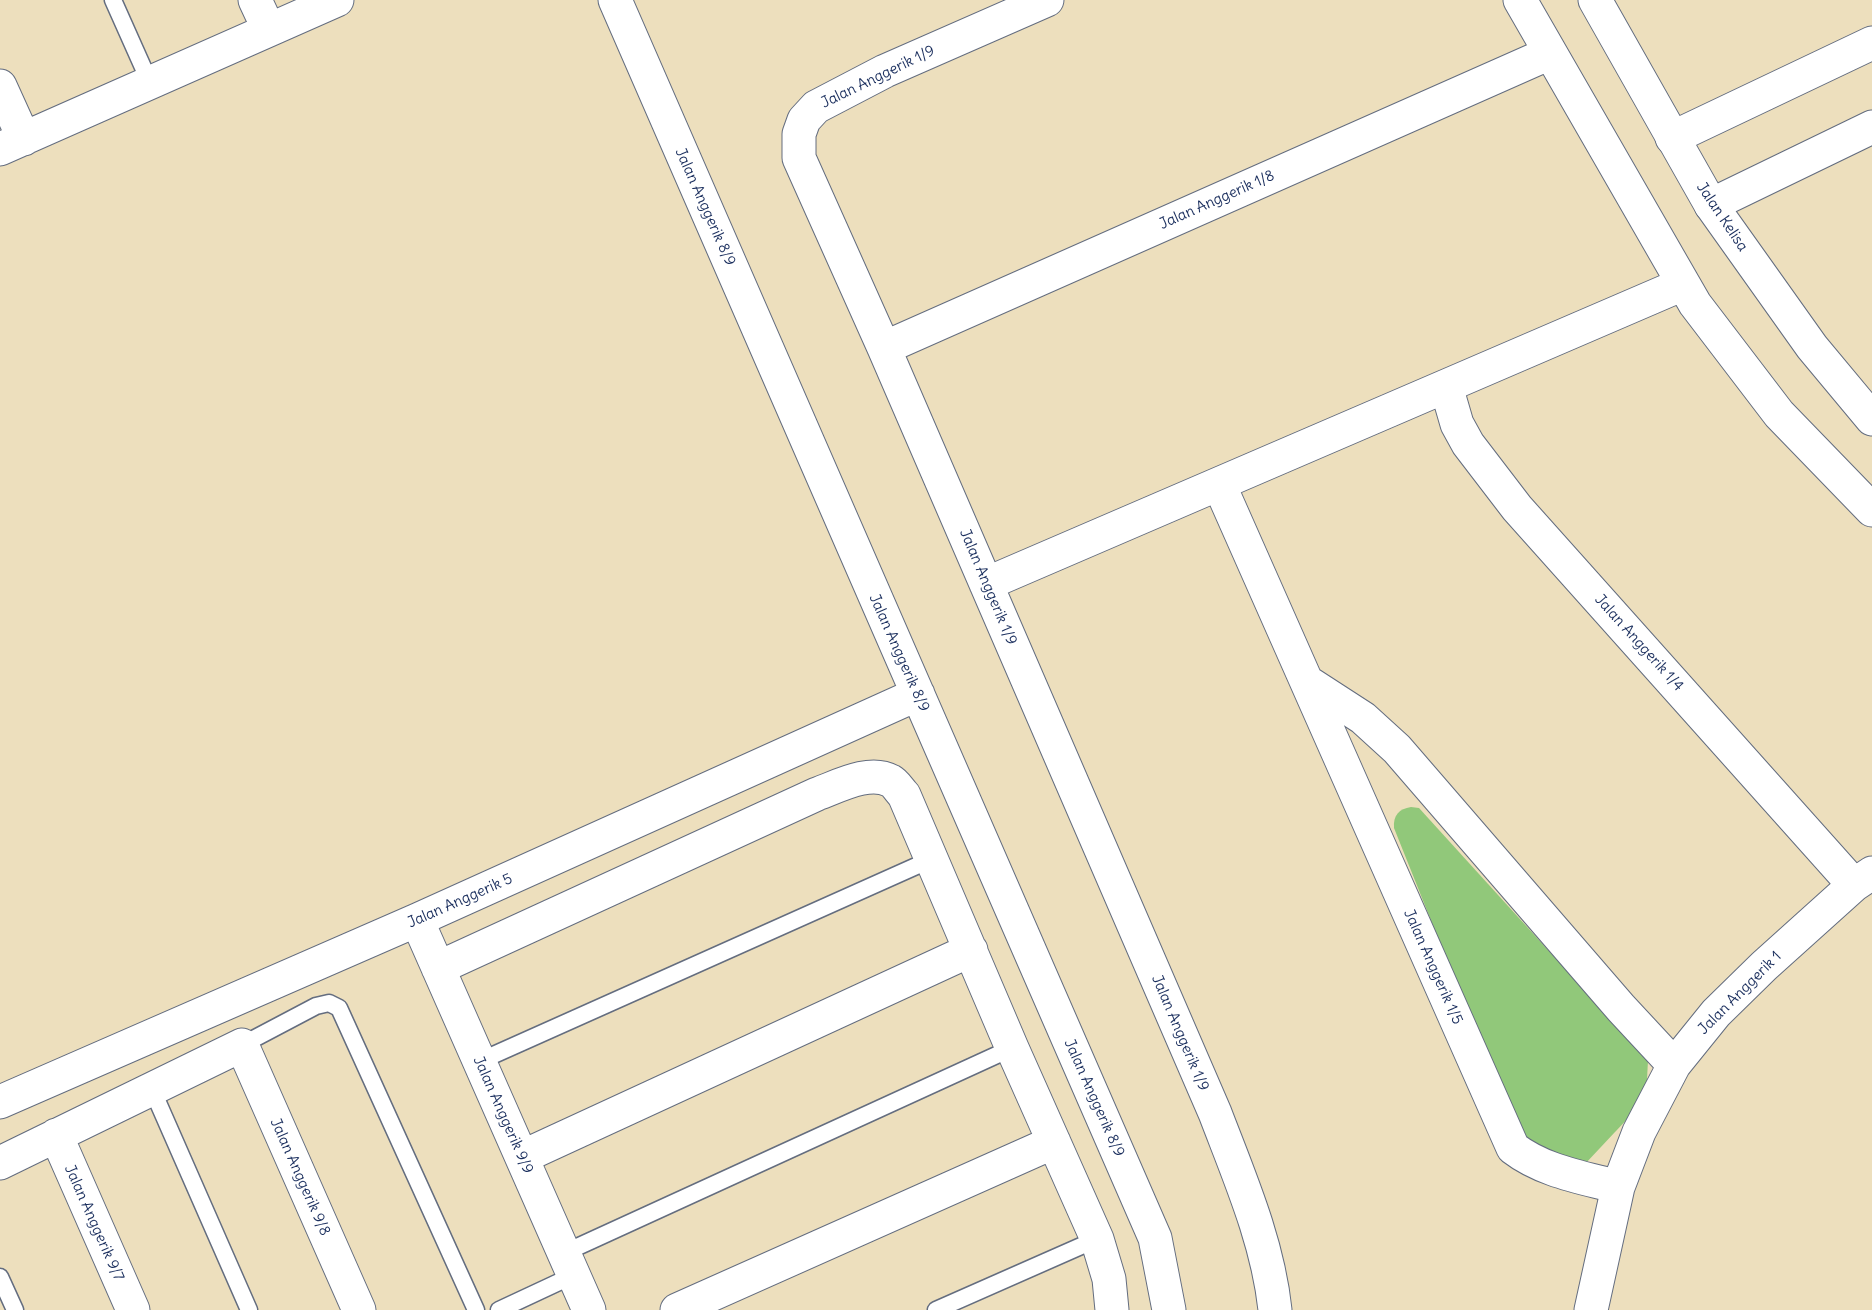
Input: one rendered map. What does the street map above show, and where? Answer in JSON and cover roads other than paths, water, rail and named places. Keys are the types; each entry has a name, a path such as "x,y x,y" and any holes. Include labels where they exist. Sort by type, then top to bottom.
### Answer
{"street":[{"path":"255,0 269,30"},
{"path":"0,86 12,144 337,0"},
{"name":"Jalan Anggerik 8/9","path":"615,0 1155,1239 1169,1310"},
{"name":"Jalan Anggerik 1/9","path":"1047,0 885,71 816,107 804,120 799,134 799,158 884,348 1215,1113 1250,1206 1275,1310"},
{"path":"1520,0 1683,284 1779,414 1872,510"},
{"name":"Jalan Kelisa","path":"1595,0 1711,205 1812,347 1872,419"},
{"path":"1672,138 1872,43"},
{"name":"Jalan Anggerik 1/8","path":"884,348 1550,53"},
{"path":"1711,205 1872,127"},
{"path":"986,584 1683,284"},
{"name":"Jalan Anggerik 1/4","path":"1446,386 1457,424 1468,444 1517,508 1863,879"},
{"name":"Jalan Anggerik 1/5","path":"1219,483 1513,1148 1549,1169 1618,1187"},
{"path":"1309,683 1363,718 1397,749 1621,1008 1674,1065"},
{"name":"Jalan Anggerik 5","path":"0,1102 417,920 918,694"},
{"path":"438,968 817,795 856,780 875,777 891,781 903,795 932,859 1012,1048 1097,1239 1109,1279 1112,1310"},
{"name":"Jalan Anggerik 1","path":"1591,1310 1618,1187 1639,1132 1674,1065 1716,1012 1764,966 1863,879"},
{"name":"Jalan Anggerik 9/9","path":"417,920 589,1310"},
{"path":"522,1157 971,950"},
{"path":"0,1163 242,1045"},
{"name":"Jalan Anggerik 9/8","path":"242,1045 359,1310"},
{"name":"Jalan Anggerik 9/7","path":"56,1135 133,1310"},
{"path":"677,1310 1054,1142"}],"lane":[{"path":"113,0 150,83"},
{"path":"480,1061 932,859"},
{"path":"242,1045 316,1006 329,1003 339,1008 476,1310"},
{"path":"499,1310 569,1264 1012,1048"},
{"path":"152,1089 249,1310"},
{"path":"936,1310 1097,1239"},
{"path":"0,1277 15,1310"}]}
